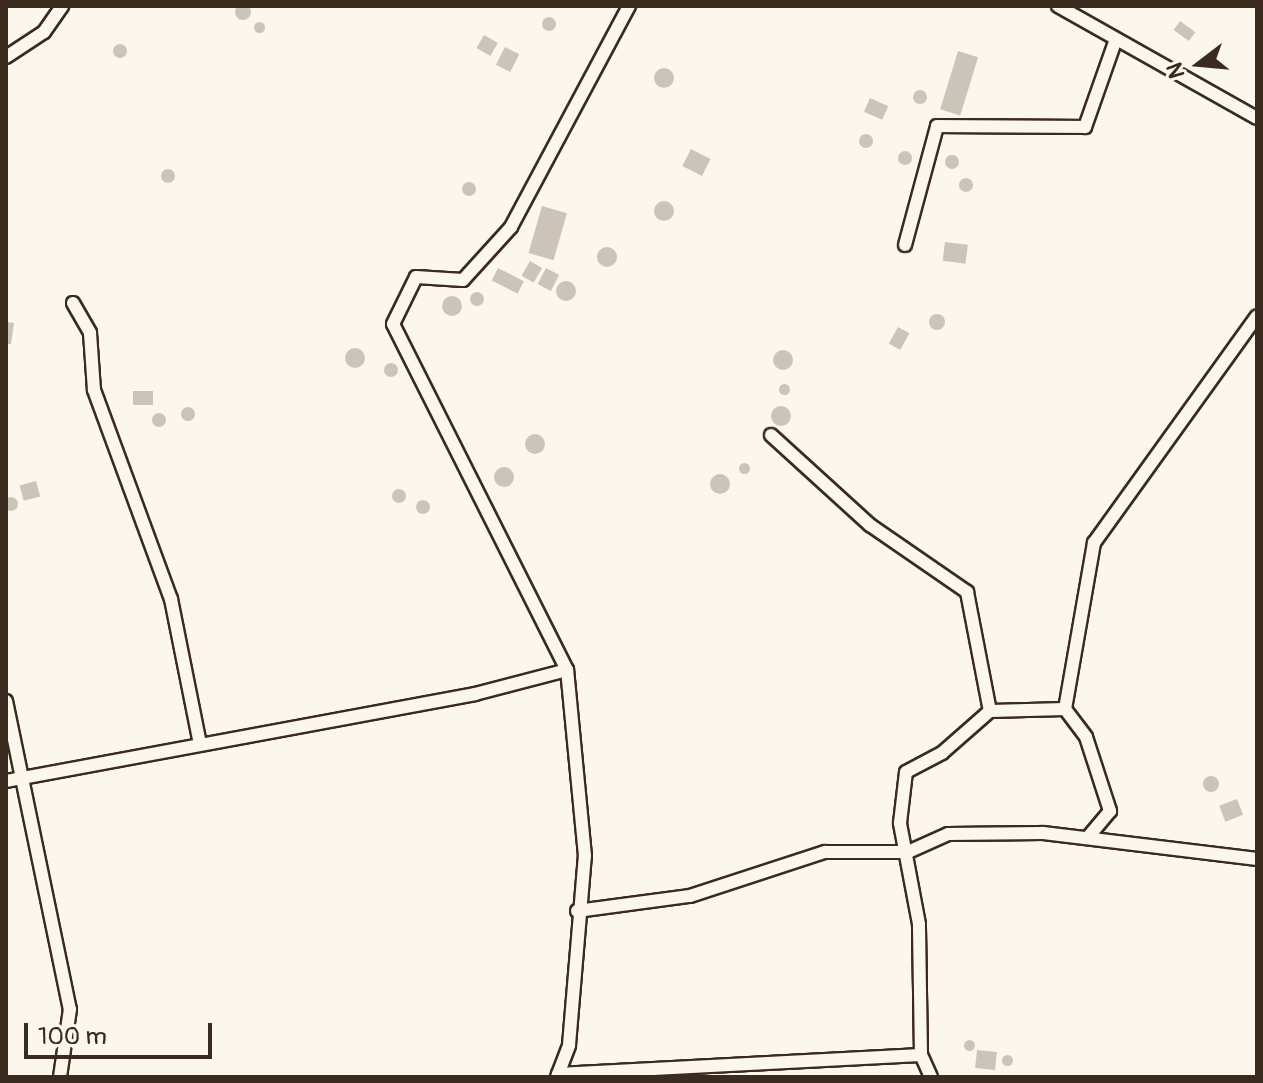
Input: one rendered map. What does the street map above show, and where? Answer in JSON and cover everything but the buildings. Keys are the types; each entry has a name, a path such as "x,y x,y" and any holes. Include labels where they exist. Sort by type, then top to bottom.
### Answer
{"street":[{"path":"6,57 44,32 62,6"},
{"path":"629,6 511,227 463,280 416,277 393,324 567,670 585,856 577,911 569,1045 558,1075 921,1055"},
{"path":"1058,6 1257,118"},
{"path":"905,245 937,126 1085,127 1116,39"},
{"path":"73,303 90,333 94,390 171,599 200,744"},
{"path":"1088,837 1110,811 1086,737 1065,709 1094,543 1257,316"},
{"path":"771,435 870,525 967,592 990,711"},
{"path":"6,781 567,670"},
{"path":"6,701 70,1009 60,1077"},
{"path":"931,1077 921,1055 919,924 908,852 900,823 906,772 942,753 990,711 1065,709"},
{"path":"577,911 690,896 825,852 908,852 948,834 1088,837 1257,859"}]}
